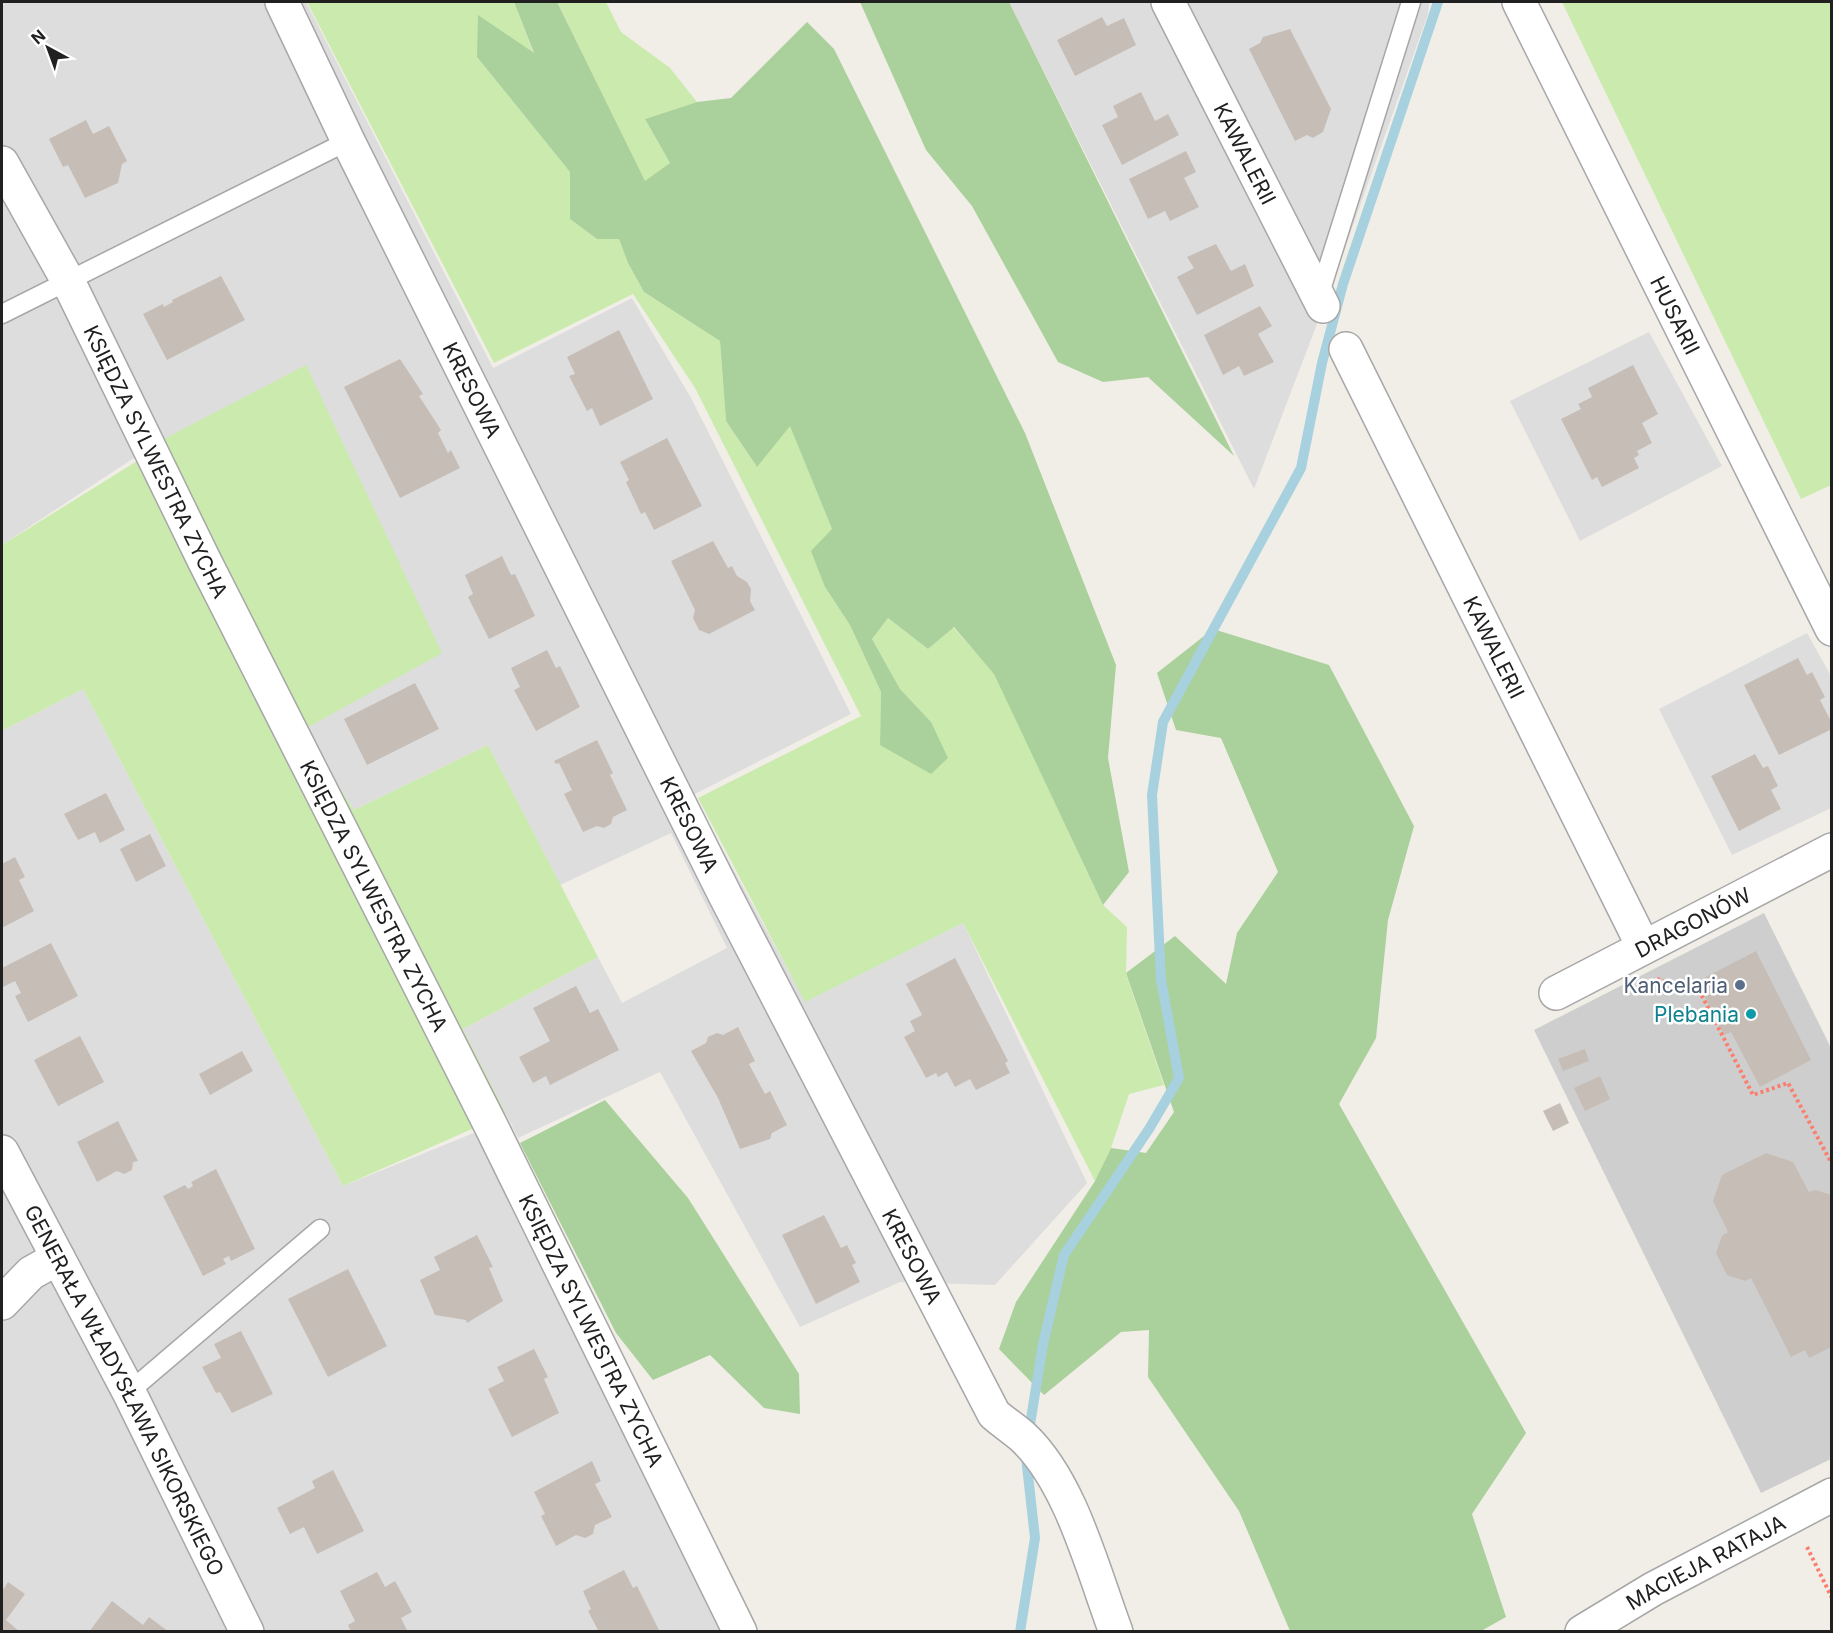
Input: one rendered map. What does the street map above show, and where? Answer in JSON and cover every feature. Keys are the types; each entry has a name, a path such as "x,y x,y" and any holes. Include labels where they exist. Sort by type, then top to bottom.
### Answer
{"street":[{"name":"KRESOWA","path":"282,2 348,141 724,896 994,1414 1024,1438 1047,1467 1064,1497 1116,1632"},
{"name":"KAWALERII","path":"1168,2 1320,302"},
{"name":"HUSARII","path":"1519,2 1832,629"},
{"name":"KSIĘDZA SYLWESTRA ZYCHA","path":"2,164 68,281 204,560 496,1137 740,1632"},
{"name":"KAWALERII","path":"1346,349 1643,946"},
{"name":"DRAGONÓW","path":"1556,993 1832,850"},
{"name":"GENERAŁA WŁADYSŁAWA SIKORSKIEGO","path":"2,1152 129,1392 247,1632"},
{"path":"2,1303 31,1273 58,1258"},
{"name":"MACIEJA RATAJA","path":"1582,1632 1653,1589 1832,1495"}],"lane":[{"path":"1320,302 1411,2"},
{"path":"2,314 348,141"},
{"path":"129,1392 320,1229"}],"path":[{"path":"1652,977 1701,994 1753,1095 1788,1083 1832,1164"},
{"path":"1791,1515 1832,1598"}],"shaded area":[{"path":"2,2 306,2 493,368 632,298 691,398 851,714 693,795 805,1001 963,923 1087,1183 995,1285 900,1282 800,1327 660,1072 518,1138 463,1029 598,957 622,1003 727,948 671,833 560,885 488,745 354,810 303,730 158,442 2,545"},
{"path":"1009,2 1429,2 1428,14 1333,282 1254,489"},
{"path":"1649,332 1722,466 1580,541 1510,401"},
{"path":"1807,633 1831,676 1831,808 1732,855 1659,709"},
{"path":"83,689 343,1186 491,1126 740,1631 2,1632 2,731"},
{"path":"1764,913 1831,1048 1831,1459 1761,1493 1534,1030"}],"green space":[{"path":"307,2 514,2 534,54 477,57 570,172 570,219 597,239 619,239 628,263 644,292 720,341 726,421 756,466 790,425 832,529 825,587 850,625 881,692 880,745 931,722 900,689 872,639 888,618 928,649 953,627 994,673 1103,905 1127,927 1126,974 1164,1085 1129,1094 1111,1148 1095,1181 963,923 805,1002 698,798 861,716 695,388 633,294 494,363"},
{"path":"514,2 557,2 645,181 670,163 645,119 697,102 731,98 807,22 834,49 1025,433 1116,665 1108,758 1129,872 1103,905 994,674 954,627 928,649 888,618 872,639 900,689 931,722 948,758 931,774 880,745 881,692 850,625 825,587 811,551 832,529 790,426 757,467 726,421 720,341 644,292 628,263 619,239 597,239 570,219 570,172 477,57 478,15 534,53"},
{"path":"557,2 606,2 621,32 670,68 697,102 645,119 670,163 645,182"},
{"path":"860,2 1009,2 1234,456 1148,377 1103,382 1058,362 972,206 926,150"},
{"path":"1562,2 1831,2 1831,485 1801,499"},
{"path":"306,365 442,653 303,730 354,810 488,745 598,957 463,1029 506,1114 343,1186 83,689 2,731 2,545 150,453 158,442"},
{"path":"1213,629 1329,665 1414,826 1388,920 1376,1038 1339,1104 1526,1433 1472,1514 1506,1617 1481,1631 1290,1631 1239,1511 1148,1377 1149,1330 1121,1332 1044,1395 999,1349 1016,1302 1095,1181 1111,1148 1146,1153 1174,1112 1126,973 1175,936 1226,984 1237,933 1278,872 1221,738 1176,730 1157,673"},
{"path":"605,1100 688,1198 799,1374 800,1414 764,1408 710,1355 653,1380 616,1333 520,1143"}],"building":[{"path":"1102,17 1107,26 1124,18 1136,45 1075,76 1057,40"},
{"path":"1290,29 1331,109 1323,132 1313,138 1307,135 1295,141 1249,49 1260,43 1263,37"},
{"path":"1141,92 1155,121 1168,114 1179,135 1122,165 1102,125 1118,117 1113,106"},
{"path":"86,120 93,134 109,126 127,161 122,164 118,183 85,198 68,165 63,167 49,139"},
{"path":"1186,151 1196,172 1184,178 1199,207 1170,221 1165,211 1148,219 1129,179"},
{"path":"1216,244 1231,271 1245,264 1254,286 1197,315 1177,277 1194,268 1187,257"},
{"path":"221,276 245,320 167,360 143,314 163,304 164,307 173,302 172,300"},
{"path":"1260,306 1272,326 1258,334 1274,362 1244,376 1239,366 1223,375 1204,335"},
{"path":"619,330 653,399 600,426 592,408 587,411 569,376 575,374 567,357"},
{"path":"400,359 423,394 419,396 441,430 438,433 448,453 451,450 460,468 400,498 344,387"},
{"path":"1633,365 1658,414 1642,423 1652,443 1637,451 1639,455 1634,458 1639,468 1602,487 1597,477 1592,480 1561,419 1581,409 1578,404 1592,397 1588,388"},
{"path":"667,438 702,506 654,530 645,512 641,514 626,482 629,480 620,462"},
{"path":"713,541 728,568 732,566 737,576 747,582 751,589 750,601 755,610 709,634 699,630 693,618 695,610 671,561"},
{"path":"502,556 511,575 515,574 535,616 489,639 468,597 473,594 465,575"},
{"path":"547,650 556,668 560,666 580,707 536,731 514,690 520,687 511,668"},
{"path":"1798,658 1807,675 1812,672 1825,697 1820,700 1832,723 1832,729 1779,755 1744,685"},
{"path":"415,683 439,729 367,765 344,719"},
{"path":"597,740 613,773 610,775 627,810 613,817 611,824 604,828 597,826 583,832 564,794 572,790 559,763 556,764 554,761"},
{"path":"1755,754 1763,768 1768,766 1778,786 1771,790 1781,809 1739,831 1711,776"},
{"path":"106,793 125,830 100,843 95,832 78,840 64,814"},
{"path":"150,834 166,866 136,882 120,849"},
{"path":"15,857 25,877 19,880 34,911 2,928 2,864"},
{"path":"51,943 78,996 28,1022 15,996 21,993 15,981 3,987 2,968"},
{"name":"Plebania","path":"1756,951 1811,1060 1760,1087 1731,1032 1724,1035 1705,997 1712,993 1704,978"},
{"path":"955,958 1008,1061 1005,1063 1010,1073 976,1090 970,1079 955,1087 947,1072 938,1077 936,1073 926,1078 904,1037 915,1031 910,1021 922,1015 906,984"},
{"path":"576,986 590,1013 598,1009 619,1050 550,1085 546,1076 533,1083 519,1057 550,1041 533,1008"},
{"path":"738,1027 755,1061 749,1064 765,1094 770,1091 787,1125 772,1133 770,1139 740,1149 718,1098 691,1051 706,1043 708,1037 717,1033 723,1035"},
{"path":"80,1036 104,1082 58,1106 34,1060"},
{"path":"1585,1049 1589,1061 1563,1071 1558,1059"},
{"path":"242,1051 253,1071 210,1095 199,1074"},
{"path":"1600,1076 1610,1099 1585,1111 1574,1088"},
{"path":"1560,1103 1569,1123 1553,1131 1543,1111"},
{"path":"118,1121 138,1161 133,1162 132,1170 124,1174 117,1171 97,1182 77,1142"},
{"path":"1766,1153 1793,1162 1809,1192 1815,1190 1832,1195 1832,1347 1809,1358 1805,1350 1791,1357 1751,1278 1745,1281 1727,1275 1716,1253 1722,1236 1728,1232 1713,1201 1722,1175"},
{"path":"216,1169 255,1249 231,1261 229,1256 223,1259 226,1264 203,1276 163,1196 185,1185 188,1189 193,1186 191,1182"},
{"path":"824,1215 841,1248 847,1245 856,1263 852,1265 860,1282 816,1304 782,1235"},
{"path":"477,1235 493,1267 489,1268 503,1301 467,1323 466,1320 435,1315 420,1280 440,1270 434,1257"},
{"path":"348,1269 387,1346 328,1377 288,1299"},
{"path":"241,1331 273,1394 232,1413 220,1392 216,1393 202,1367 221,1358 214,1344"},
{"path":"534,1349 548,1377 544,1379 559,1413 512,1437 488,1389 504,1381 497,1367"},
{"path":"592,1461 601,1481 595,1484 612,1517 595,1525 593,1534 585,1538 576,1535 556,1546 541,1516 545,1514 534,1492"},
{"path":"333,1470 364,1531 317,1554 304,1527 290,1534 277,1508 315,1488 312,1481"},
{"path":"624,1570 633,1588 637,1586 660,1632 599,1632 588,1611 591,1609 583,1591"},
{"path":"377,1572 385,1587 395,1581 412,1612 401,1618 408,1632 351,1632 348,1625 355,1621 340,1591"},
{"path":"8,1582 25,1594 6,1620 20,1632 2,1632 2,1591"},
{"path":"112,1601 143,1625 149,1617 169,1632 89,1632"}],"waterway":[{"path":"1029,1431 1043,1344 1064,1255 1149,1129 1179,1078 1161,980 1152,795 1163,722 1301,468 1322,363 1343,284 1438,2"},
{"path":"1020,1632 1035,1538 1026,1457"}],"place":[{"name":"Kancelaria","path":"1740,985"},
{"name":"Plebania","path":"1751,1014"}]}
